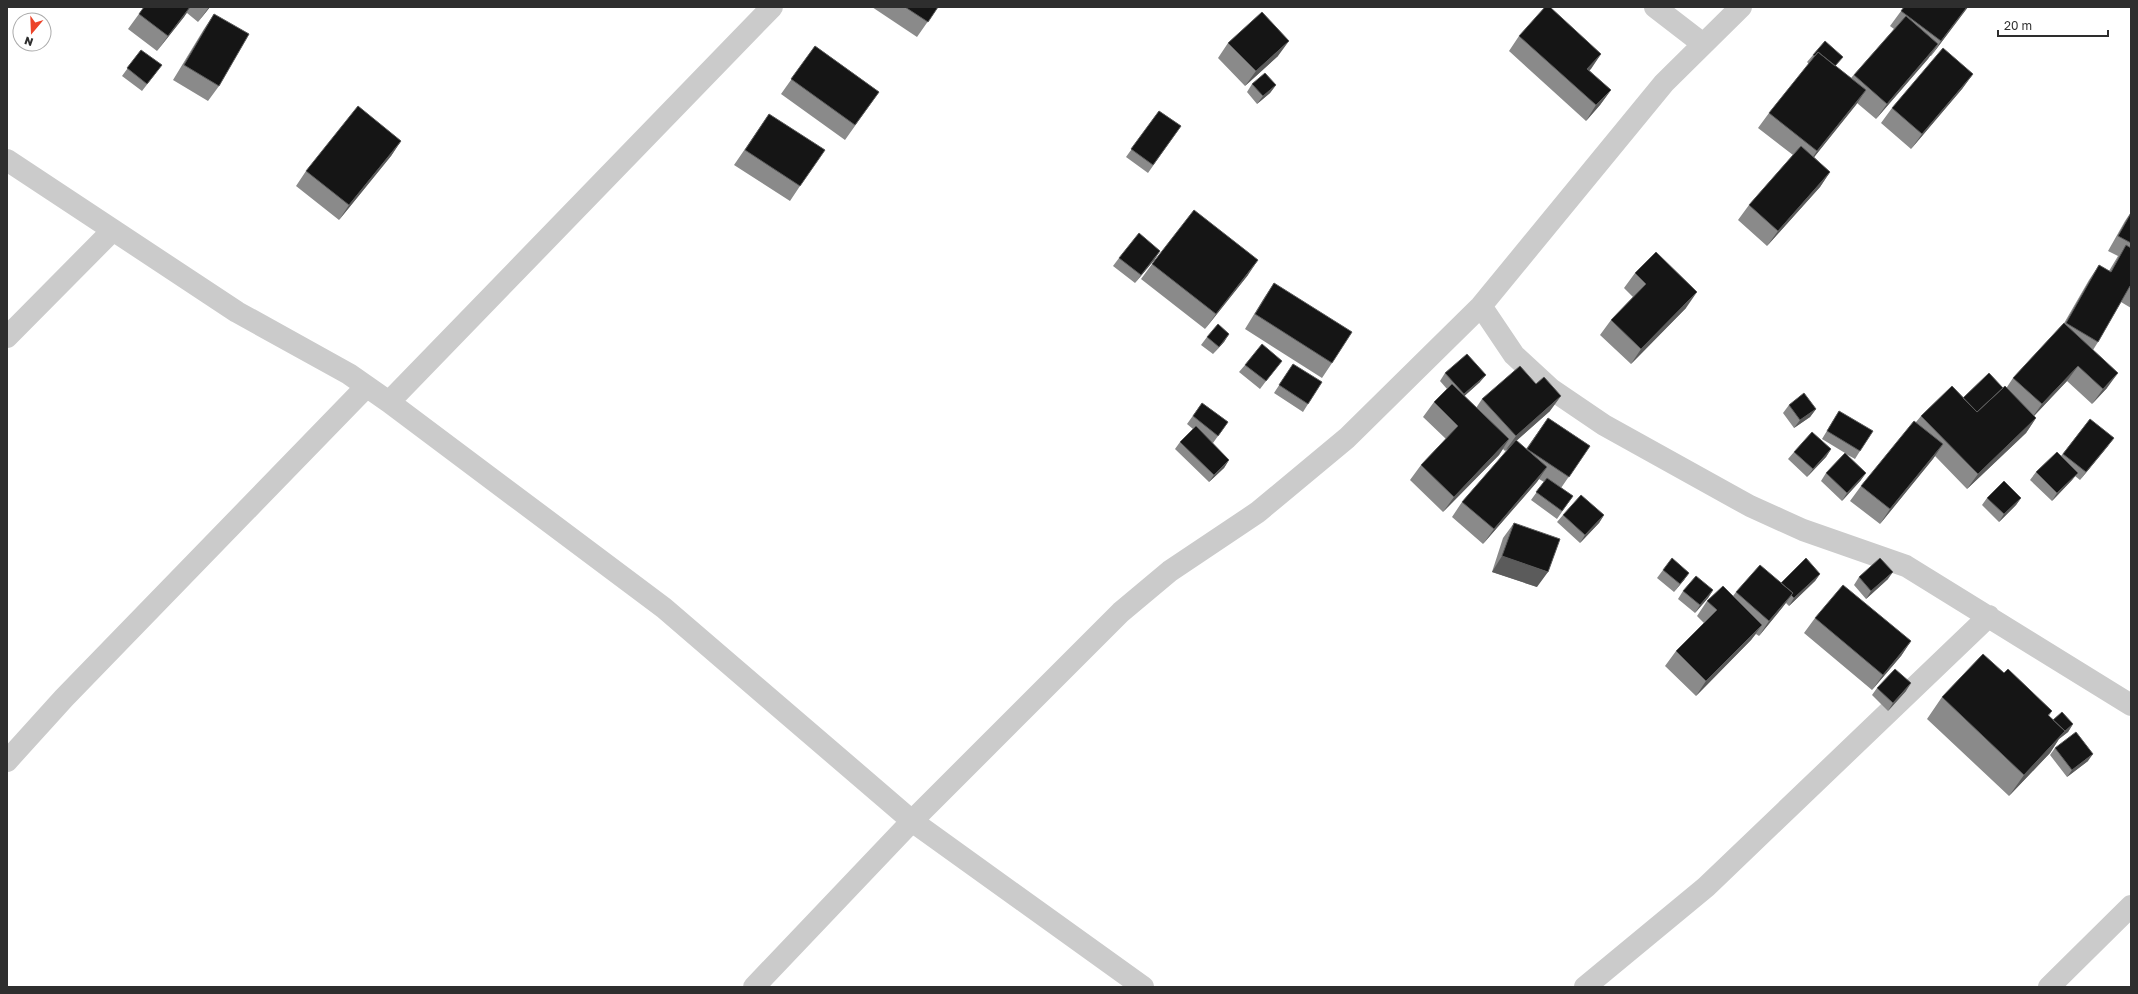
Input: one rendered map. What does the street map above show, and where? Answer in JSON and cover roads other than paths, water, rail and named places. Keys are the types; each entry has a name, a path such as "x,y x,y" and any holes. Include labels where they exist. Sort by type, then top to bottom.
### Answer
{"street":[{"path":"389,402 772,7"},
{"path":"1655,7 1703,44"},
{"path":"754,987 912,821 1121,612 1170,571 1258,512 1347,438 1481,306 1664,83 1741,7"},
{"path":"7,160 238,312 349,374 389,402 664,608 912,821 1143,987"},
{"path":"7,337 113,230"},
{"path":"1481,306 1514,355 1551,389 1604,425 1750,506 1803,530 1906,566 2131,705"},
{"path":"7,761 64,698 366,387"},
{"path":"1585,987 1706,887 1989,616"},
{"path":"2050,987 2131,906"}]}
